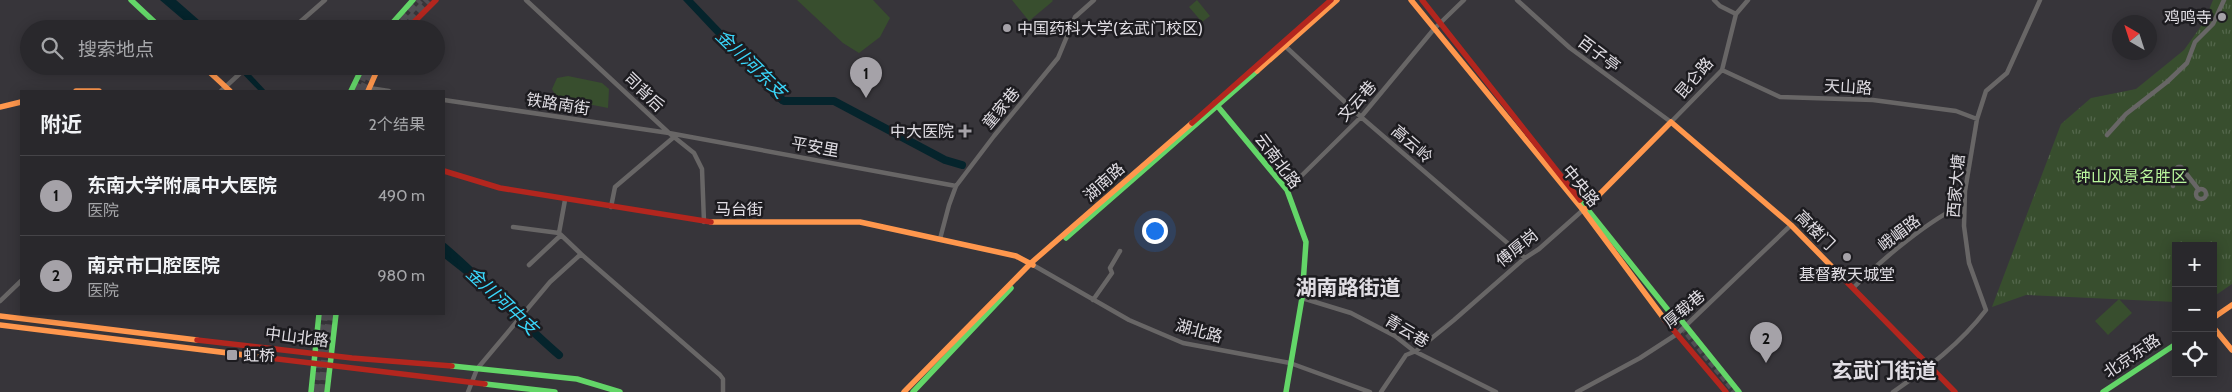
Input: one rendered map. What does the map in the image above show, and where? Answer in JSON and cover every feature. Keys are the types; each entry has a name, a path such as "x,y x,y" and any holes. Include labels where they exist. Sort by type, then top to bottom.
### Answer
{"main road":[{"path":"131,0 152,20"},
{"path":"395,20 413,0"},
{"path":"416,20 436,0"},
{"name":"湖南路","path":"904,392 1031,264 1087,221 1331,0"},
{"name":"湖南路","path":"1216,104 1286,46 1337,0"},
{"name":"中央路","path":"1411,0 1585,209 1666,301 1739,392"},
{"name":"中央路","path":"1422,0 1675,321 1638,271"},
{"path":"211,75 225,90"},
{"path":"352,90 359,75"},
{"path":"368,90 375,75"},
{"path":"0,107 20,102"},
{"name":"云南北路","path":"1216,104 1286,190 1306,242 1302,298 1286,392"},
{"name":"傅厚岗","path":"1585,209 1671,122"},
{"name":"高楼门","path":"1671,122 1791,225 1955,392"},
{"name":"马台街","path":"445,171 500,188 704,222 860,222 1016,256 1031,264"},
{"name":"中央路","path":"1585,209 1660,314 1726,392"},
{"name":"湖南路","path":"913,392 1031,264"},
{"path":"2217,315 2232,305"},
{"path":"311,392 319,315"},
{"path":"327,392 336,315"},
{"name":"中山北路","path":"0,316 331,355 577,379 620,392"},
{"name":"中山北路","path":"0,326 555,392"},
{"path":"2217,332 2232,350"},
{"name":"北京东路","path":"2103,392 2172,347"}],"street":[{"path":"302,20 325,0"},
{"name":"司背后","path":"526,0 669,134 694,154 702,169 704,222"},
{"name":"童家巷","path":"940,239 956,186 1058,58 1075,17 1094,0"},
{"path":"1440,23 1464,0"},
{"name":"百子亭","path":"1517,0 1570,48 1671,122"},
{"path":"1714,0 1720,6 1736,14 1748,0"},
{"name":"西家大塘","path":"1930,366 1969,333 1986,310 1969,263 1964,226 1965,192 1977,119 1986,92 2007,73 2040,0"},
{"path":"2107,135 2126,114 2167,82 2187,63 2195,42 2213,24 2224,0"},
{"name":"昆仑路","path":"1671,122 1722,70 1736,14"},
{"name":"文云巷","path":"1286,190 1361,117 1440,23"},
{"name":"高云岭","path":"1286,46 1361,117 1525,258"},
{"name":"天山路","path":"1722,70 1780,96 1873,100 1956,111 1977,119"},
{"path":"225,90 239,75"},
{"name":"铁路南街","path":"445,100 669,134"},
{"name":"平安里","path":"669,134 956,186"},
{"path":"611,207 615,187 674,137"},
{"path":"2174,186 2171,173 2178,167 2181,168 2199,190"},
{"path":"529,265 560,234 565,200"},
{"name":"峨嵋路","path":"1853,288 1904,243 1954,208 1964,204"},
{"name":"傅厚岗","path":"1381,392 1398,364 1406,355 1454,320 1585,209"},
{"name":"厚载巷","path":"1577,392 1640,358 1678,334 1791,225"},
{"path":"513,227 560,234 720,374 723,379 723,392"},
{"path":"1093,300 1112,273 1110,268 1120,251"},
{"path":"468,392 470,383 478,369 509,331 550,282 581,254"},
{"name":"湖北路","path":"1031,264 1129,320 1183,343 1290,363 1370,392"},
{"path":"0,301 20,282"},
{"name":"青云巷","path":"1302,298 1351,314 1395,336 1414,351 1496,392"},
{"path":"1893,392 1930,366"}],"green space":[{"path":"797,0 873,0 890,18 880,37 859,53 843,43"},
{"path":"1012,0 1052,0 1053,1 1029,21"},
{"path":"1197,0 1210,16 1202,22 1189,7"},
{"name":"钟山风景名胜区","path":"2213,0 2232,0 2232,284 2217,294 2217,242 2172,242 2172,302 2026,295 1992,307 2061,124 2091,98 2136,89 2184,50 2204,22"},
{"path":"568,76 602,83 609,89 608,108 557,98 552,89 557,78"},
{"path":"2119,299 2132,313 2108,335 2095,321"}],"water":[{"path":"160,0 170,0 193,20 183,20"},
{"path":"683,0 693,0 782,93 781,104"},
{"path":"244,75 251,75 265,90 258,90"},
{"path":"445,252 467,270 503,306 501,310 463,273 445,259"}],"waterway":[{"name":"金川河中支","path":"170,0 193,20"},
{"name":"金川河东支","path":"774,94 784,101 834,101 945,160 962,165"},
{"name":"金川河中支","path":"445,248 559,355"}],"tunnel":[{"path":"401,20 420,0"},
{"path":"409,20 428,0"},
{"path":"356,90 364,75"},
{"path":"362,90 370,75"},
{"path":"315,392 324,315"},
{"path":"322,392 330,315"},
{"path":"1676,320 1735,392"}],"traffic: fast":[{"path":"131,0 152,20"},
{"path":"395,20 413,0"},
{"path":"1066,238 1257,71"},
{"path":"351,90 359,75"},
{"path":"1215,103 1287,190 1306,242 1302,298 1286,392"},
{"path":"1580,200 1676,320"},
{"path":"913,392 1011,288"},
{"path":"311,392 319,315"},
{"path":"327,392 336,315"},
{"path":"1677,315 1739,392"},
{"path":"2103,392 2172,347"},
{"path":"452,366 577,379 620,392"},
{"path":"485,384 555,392"}],"traffic: slow":[{"path":"1257,71 1337,0"},
{"path":"1411,0 1583,210 1665,320"},
{"path":"213,75 229,90"},
{"path":"368,90 375,75"},
{"path":"0,107 20,102"},
{"path":"1585,209 1671,122 1791,225 1836,271"},
{"path":"904,392 1031,263 1192,123"},
{"path":"711,222 860,222 1016,256 1033,265"},
{"path":"2217,315 2232,305"},
{"path":"0,316 197,340"},
{"path":"0,325 261,357"},
{"path":"2217,332 2232,350"}],"traffic: jam":[{"path":"416,20 436,0"},
{"path":"1192,123 1331,0"},
{"path":"1422,0 1580,200"},
{"path":"445,171 500,188 711,222"},
{"path":"1836,271 1955,392"},
{"path":"1665,320 1726,392"},
{"path":"197,340 352,358 452,366"},
{"path":"261,357 485,384"}],"place":[{"name":"鸡鸣寺","path":"2222,17"},
{"name":"中国药科大学(玄武门校区)","path":"1007,28"},
{"name":"东南大学附属中大医院","path":"866,98"},
{"name":"中大医院","path":"965,131"},
{"name":"基督教天城堂","path":"1847,257"},
{"name":"虹桥","path":"232,355"},
{"name":"南京市口腔医院","path":"1766,363"}],"district":[{"name":"湖南路街道","path":"1348,287"},
{"name":"玄武门街道","path":"1884,370"}]}
